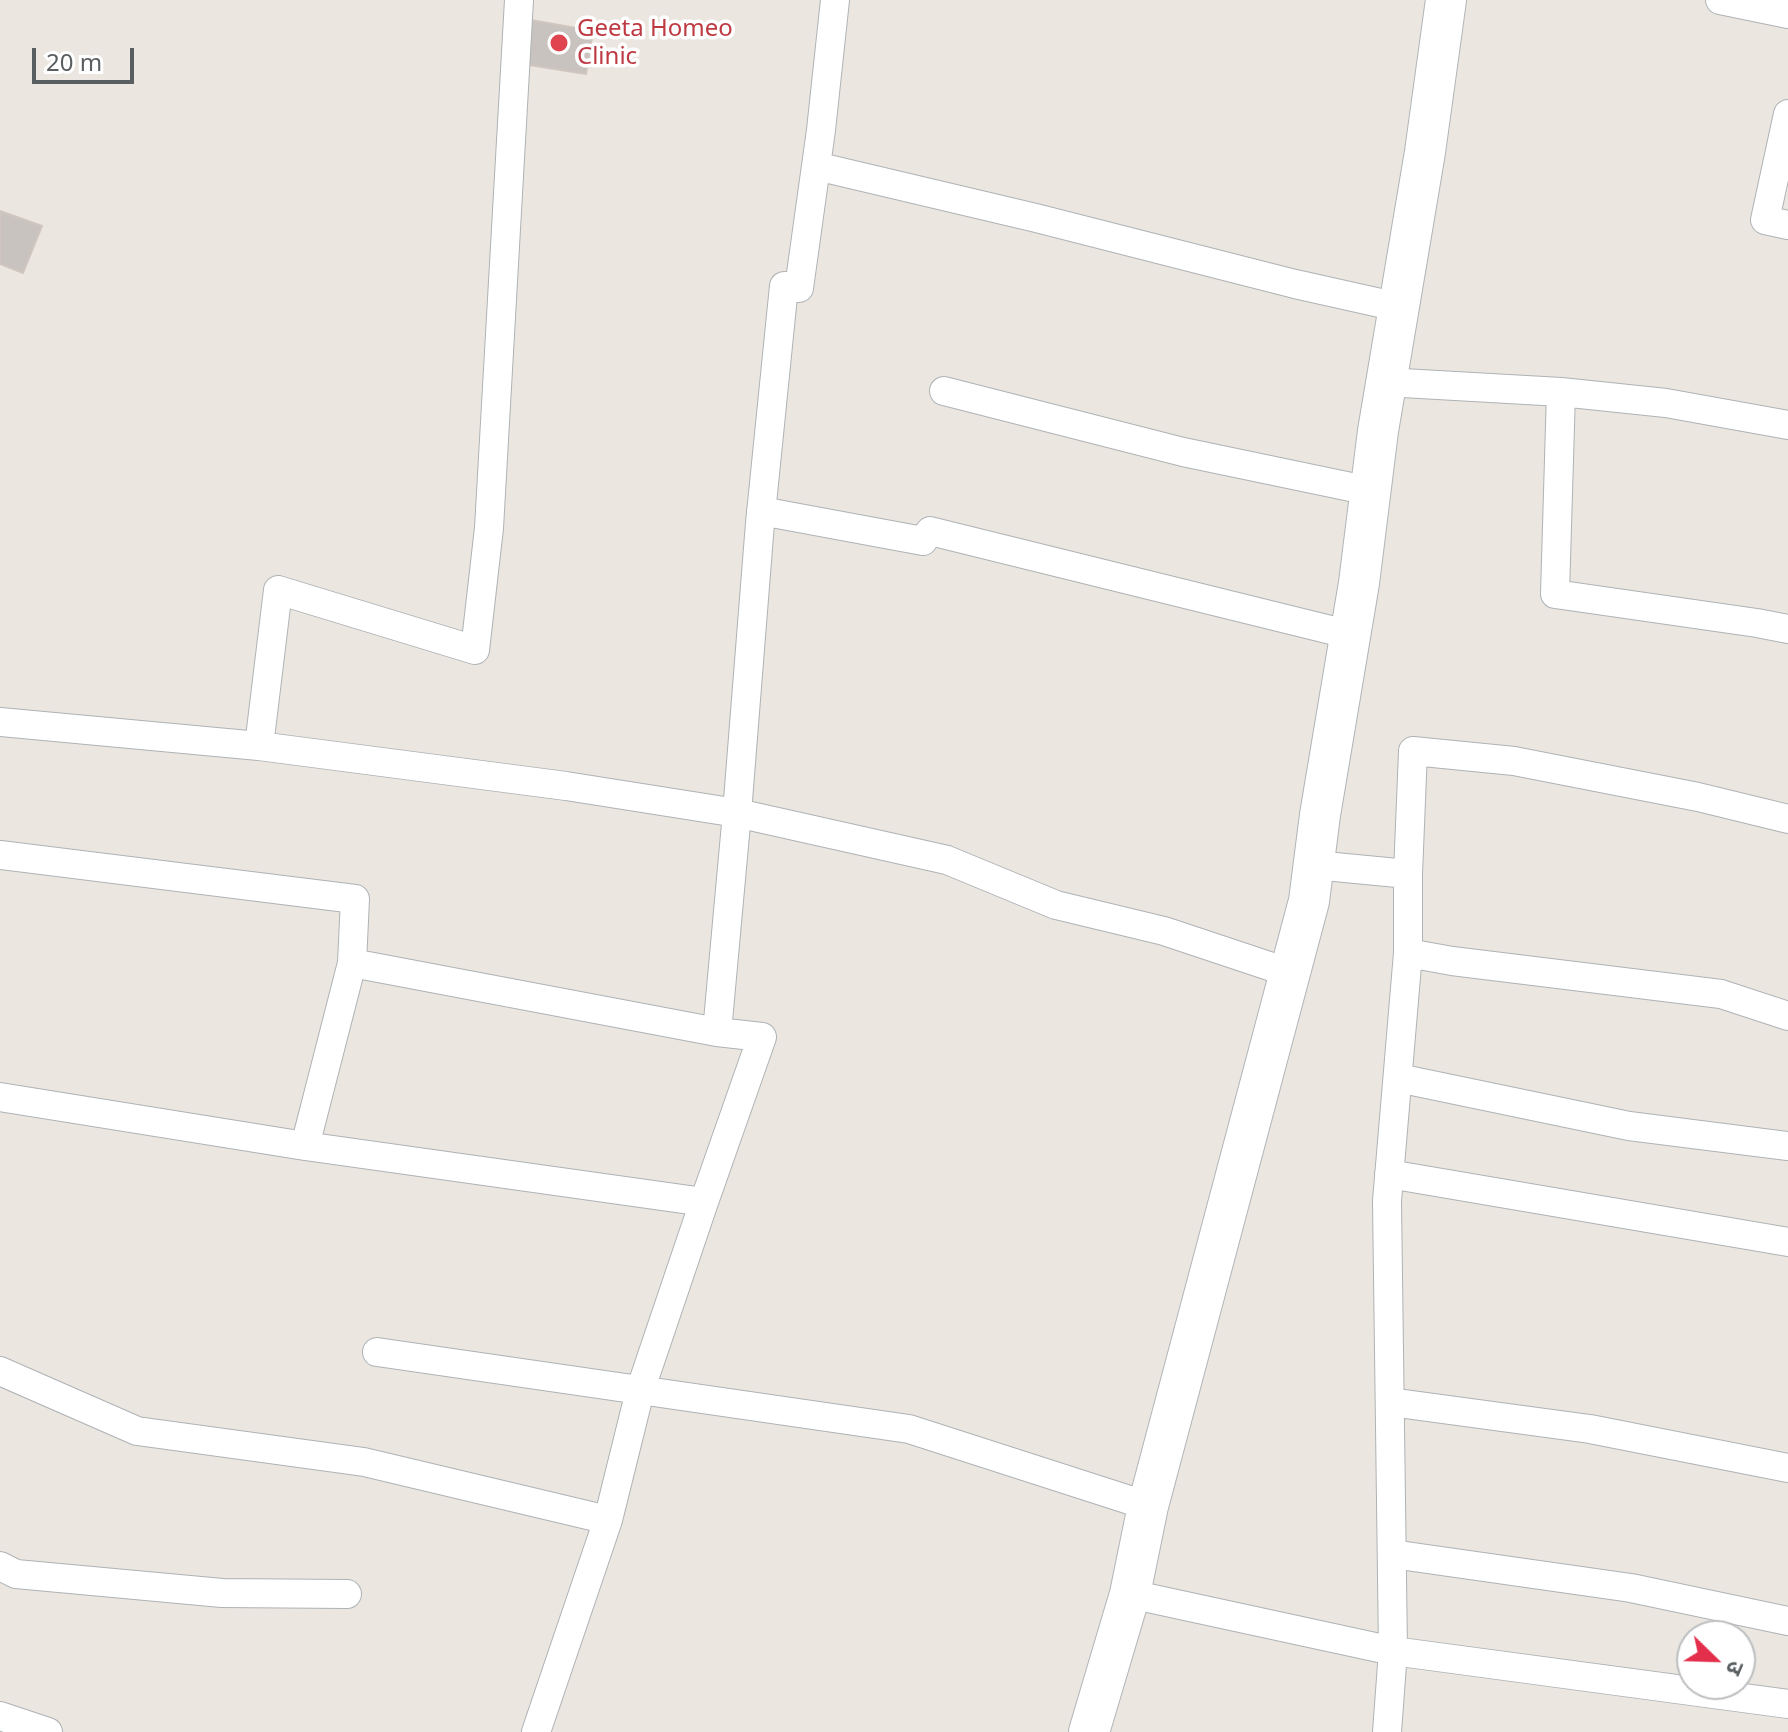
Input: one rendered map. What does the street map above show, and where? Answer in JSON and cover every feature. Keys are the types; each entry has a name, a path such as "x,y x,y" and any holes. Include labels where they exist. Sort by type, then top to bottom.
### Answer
{"street":[{"path":"259,746 278,590 475,650 489,528 519,0"},
{"path":"717,1032 761,511 784,286 799,288 835,0"},
{"path":"1089,1732 1130,1594 1148,1506 1309,901 1320,815 1351,635 1385,382 1425,152 1446,0"},
{"path":"1720,0 1788,14"},
{"path":"1788,114 1765,220 1788,225"},
{"path":"816,166 1398,307"},
{"path":"1385,382 1561,392 1666,403 1788,425"},
{"path":"944,391 1183,452 1370,491"},
{"path":"1561,392 1555,594 1788,629"},
{"path":"761,511 923,541 930,531 1351,635"},
{"path":"0,722 259,746 566,786 737,813 947,860 1056,905 1164,931 1290,973"},
{"path":"1387,1732 1393,1651 1387,1201 1408,953 1413,751 1514,761 1698,797 1788,819"},
{"path":"0,855 355,899 352,963 305,1146"},
{"path":"1314,865 1408,874"},
{"path":"1408,953 1721,994 1788,1016"},
{"path":"352,963 717,1032 762,1037 640,1391 608,1520 536,1732"},
{"path":"1398,1078 1629,1126 1788,1146"},
{"path":"0,1097 305,1146 704,1202"},
{"path":"1389,1174 1788,1242"},
{"path":"377,1352 909,1429 1148,1506"},
{"path":"0,1371 137,1431 364,1462 608,1520"},
{"path":"1390,1402 1590,1429 1788,1468"},
{"path":"1392,1554 1631,1588 1788,1621"},
{"path":"0,1566 16,1574 222,1593 347,1594"},
{"path":"1130,1594 1393,1651 1788,1704"},
{"path":"0,1716 48,1732"}],"building":[{"path":"531,20 593,31 586,74 523,64"},
{"path":"0,211 42,226 23,273 0,264"}],"place":[{"name":"Geeta Homeo Clinic","path":"559,43"}]}
